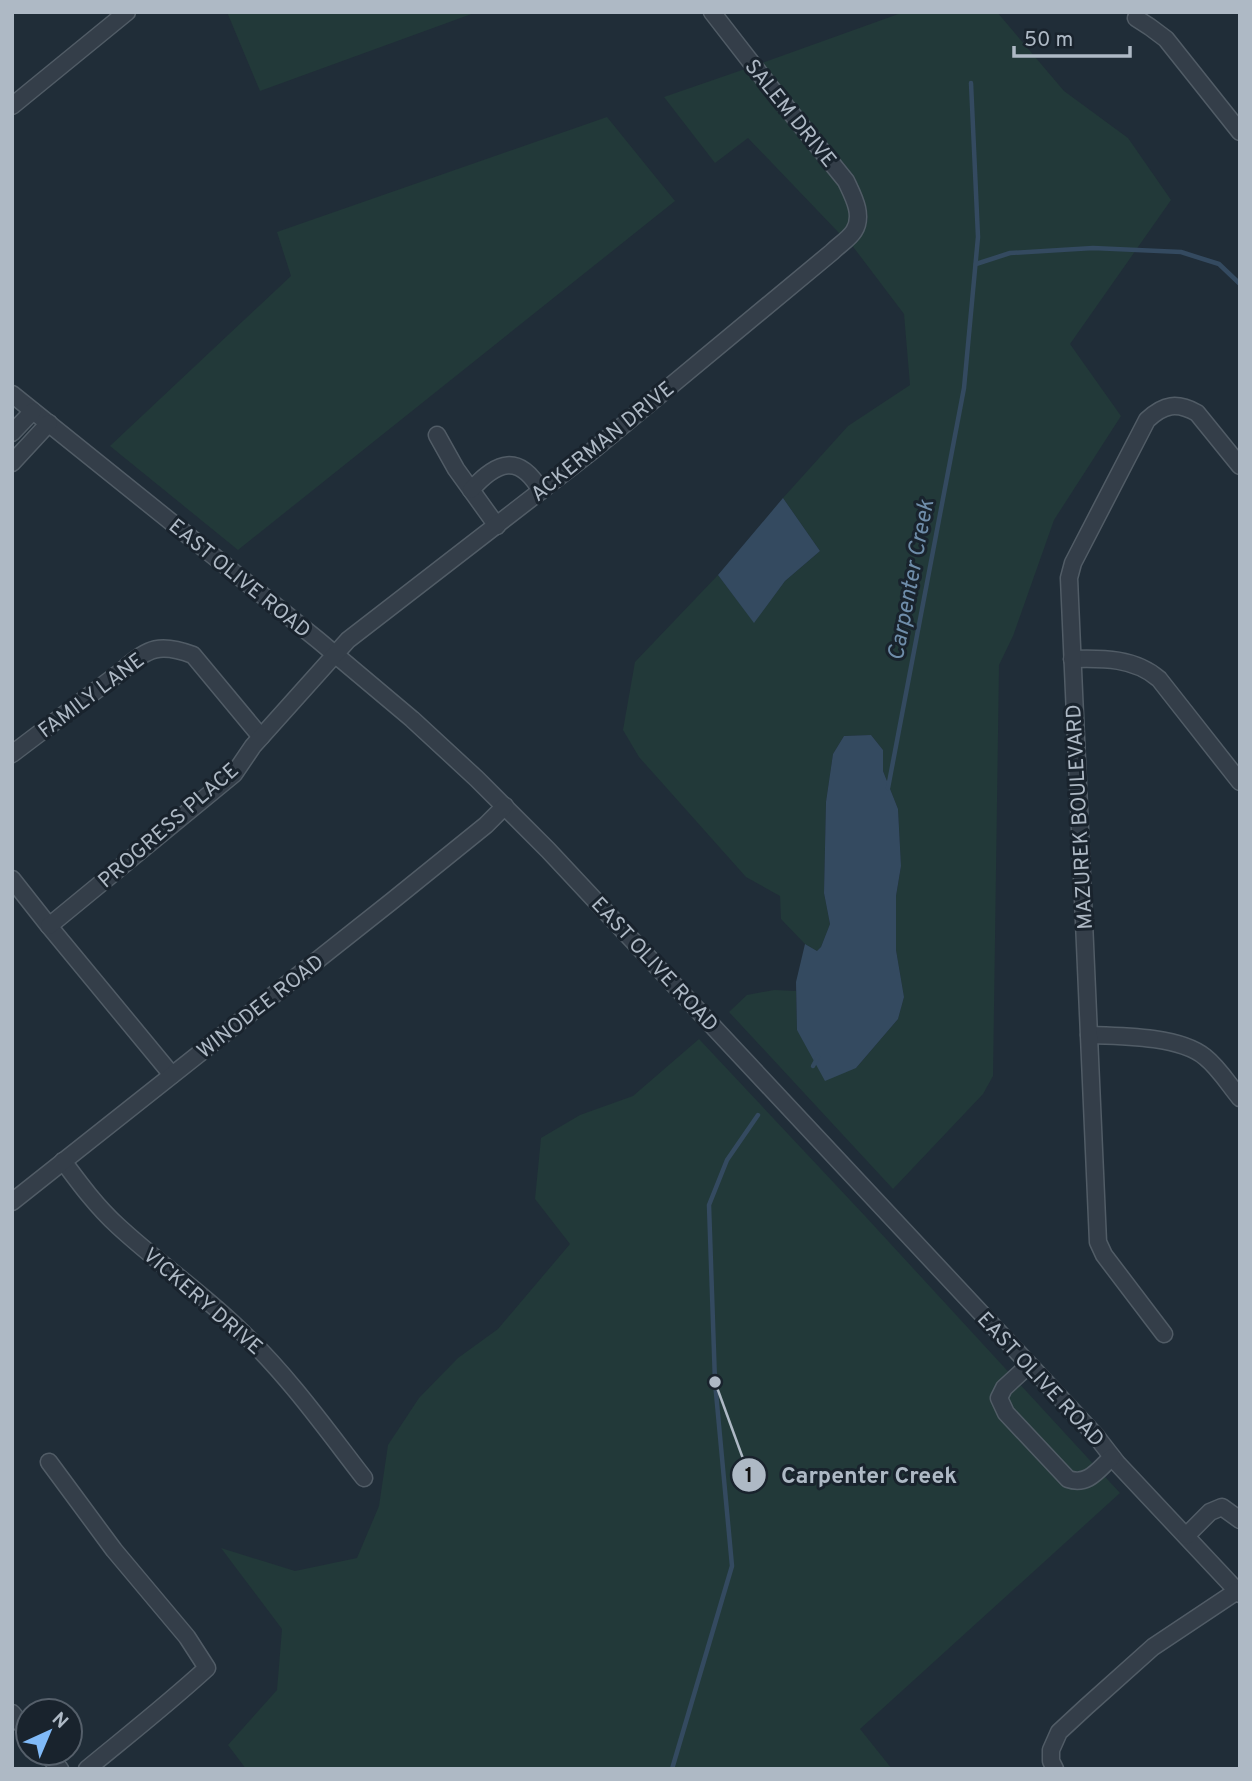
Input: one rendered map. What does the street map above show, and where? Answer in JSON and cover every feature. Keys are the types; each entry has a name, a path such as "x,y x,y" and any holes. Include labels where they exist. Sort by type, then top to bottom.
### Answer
{"street":[{"path":"12,106 127,12"},
{"name":"SALEM DRIVE","path":"712,12 846,181 854,197 858,219"},
{"path":"1136,18 1166,39 1240,132"},
{"name":"ACKERMAN DRIVE","path":"335,654 348,640 591,452 832,252 853,232 858,219"},
{"name":"EAST OLIVE ROAD","path":"12,394 335,654 412,719 505,806 640,947 1238,1592"},
{"name":"MAZUREK BOULEVARD","path":"1164,1334 1104,1255 1098,1242 1069,578 1073,563 1147,420 1156,412 1166,407 1188,408 1202,418 1240,466"},
{"path":"12,433 33,411"},
{"path":"12,463 48,423"},
{"path":"437,435 456,469 497,526"},
{"path":"471,490 490,471 517,466 533,477 541,491"},
{"name":"FAMILY LANE","path":"12,754 138,656 164,647 193,655 261,737"},
{"name":"PROGRESS PLACE","path":"48,926 234,774 253,746 335,654"},
{"path":"1072,659 1096,658 1136,664 1149,670 1240,782"},
{"name":"WINODEE ROAD","path":"12,1202 402,893 486,825 505,806"},
{"path":"12,879 172,1075"},
{"path":"1089,1035 1178,1043 1191,1048 1214,1066 1240,1098"},
{"name":"VICKERY DRIVE","path":"63,1161 88,1194 117,1225 216,1307 275,1366 364,1478"},
{"path":"1029,1366 1004,1388 999,1398 1006,1413 1068,1479 1084,1481 1112,1457"},
{"path":"49,1462 114,1550 187,1637 206,1668 180,1693 87,1769"},
{"path":"1186,1536 1210,1512 1222,1507 1240,1520"},
{"path":"1055,1769 1051,1761 1051,1750 1059,1732 1153,1647 1238,1592"}],"green space":[{"path":"227,12 477,12 260,91"},
{"path":"904,12 997,12 1064,91 1128,138 1171,200 1070,344 1121,416 1054,520 1013,636 999,665 993,1076 983,1094 893,1189 729,1012 747,995 774,990 796,991 797,1030 856,1068 898,1019 904,997 896,950 896,896 901,866 898,809 883,771 883,750 871,735 844,736 833,754 826,802 824,893 830,924 817,951 805,944 781,919 780,896 746,877 639,757 623,730 635,662 718,575 754,622 785,581 820,551 783,498 848,426 910,385 904,314 851,244 866,226 868,215 854,176 762,63"},
{"path":"745,69 839,186 848,205 850,217 840,234 748,138 715,163 664,97"},
{"path":"607,117 675,201 238,550 110,446 291,276 277,232"},
{"path":"699,1039 1120,1493 860,1729 892,1769 246,1769 228,1745 277,1690 282,1629 221,1548 295,1571 357,1558 379,1506 388,1445 419,1398 458,1358 498,1329 570,1244 535,1199 541,1138 580,1115 633,1096"}],"water":[{"path":"783,498 820,551 785,581 754,623 718,575"},
{"path":"871,735 883,750 883,771 898,809 901,866 896,896 896,950 904,997 898,1019 856,1068 825,1081 797,1030 796,982 805,944 817,951 830,924 824,893 826,802 833,754 844,736"}],"waterway":[{"name":"Carpenter Creek","path":"888,788 964,388 978,237 971,83"},
{"path":"976,264 1010,253 1093,248 1181,252 1219,264 1240,284"},
{"name":"Carpenter Creek","path":"813,1066 818,1057"},
{"name":"Carpenter Creek","path":"672,1769 732,1566 715,1382 709,1205 727,1160 758,1115"}],"place":[{"name":"Carpenter Creek","path":"715,1382"}]}
